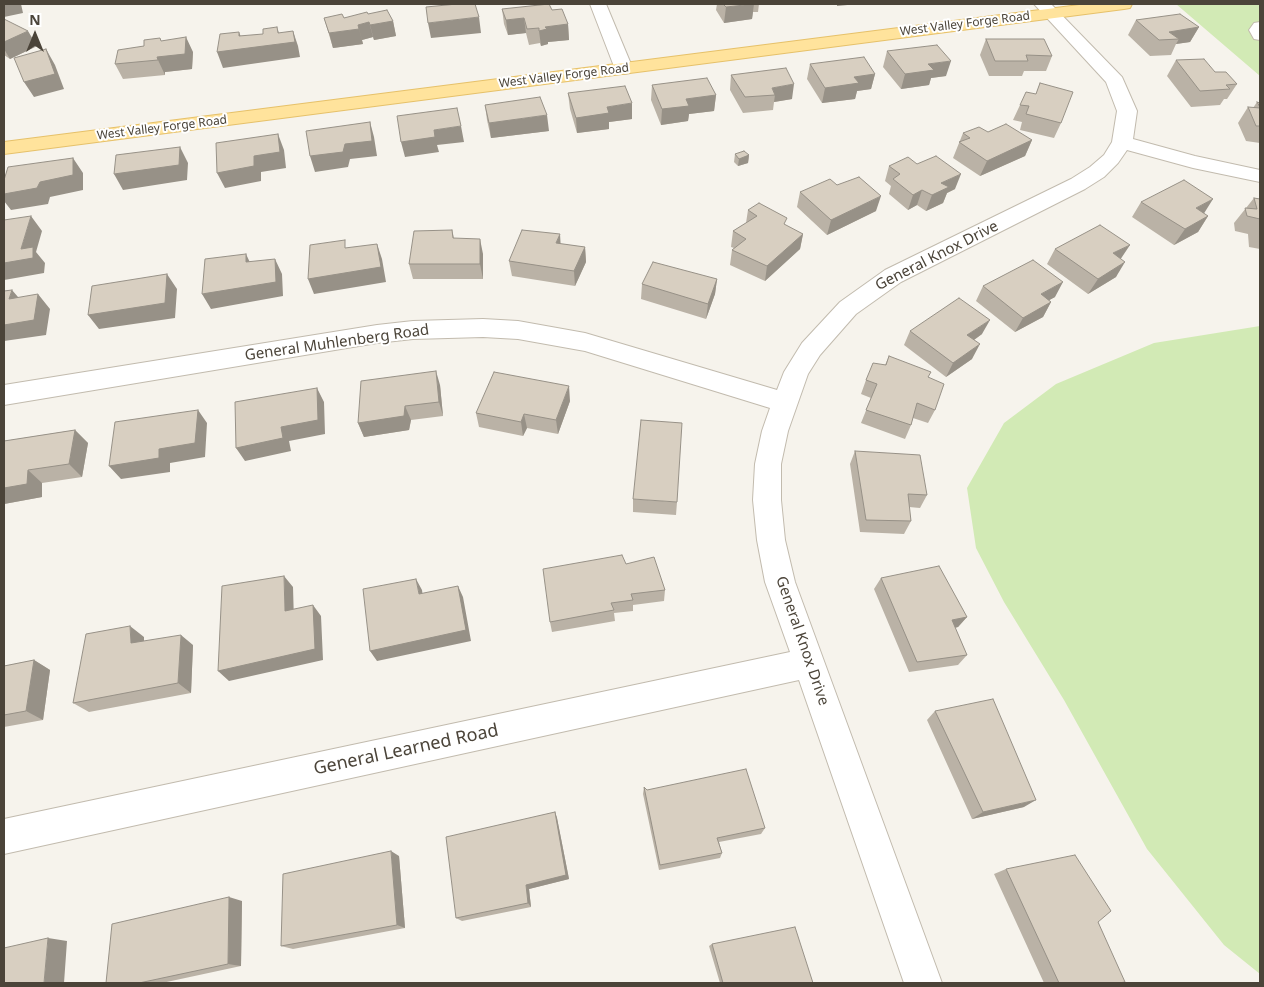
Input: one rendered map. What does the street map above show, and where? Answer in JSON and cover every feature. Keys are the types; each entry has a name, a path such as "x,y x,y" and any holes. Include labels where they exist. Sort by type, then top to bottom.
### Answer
{"main road":[{"name":"West Valley Forge Road","path":"4,148 624,69 1047,8 1124,4"}],"street":[{"path":"598,4 624,69"},
{"name":"General Knox Drive","path":"923,983 780,582 771,540 768,510 768,464 775,431 796,372 811,349 848,308 870,290 893,276 1078,184 1097,172 1111,159 1122,142 1126,127 1127,111 1115,81 1047,8"},
{"path":"1260,27 1258,30 1260,36"},
{"path":"1122,142 1193,162 1260,176"},
{"name":"General Muhlenberg Road","path":"4,395 377,334 413,330 483,328 518,330 585,342 784,402"},
{"name":"General Learned Road","path":"4,837 809,663"}],"green space":[{"path":"1176,4 1260,4 1260,76"},
{"path":"1260,326 1260,974 1224,945 1147,849 1064,700 1004,602 976,548 967,488 1004,423 1056,384 1154,343"}],"building":[{"path":"475,4 479,17 428,23 426,7"},
{"path":"549,4 552,10 562,9 568,24 545,27 547,29 539,31 539,28 527,29 524,18 506,20 502,9"},
{"path":"723,4 754,4 726,7"},
{"path":"387,10 393,21 370,25 369,22 358,25 359,29 329,33 324,18 342,14 344,18 367,12 368,14"},
{"path":"1180,14 1199,27 1169,32 1179,39 1159,40 1136,20"},
{"path":"4,19 28,31 4,42"},
{"path":"277,27 278,33 293,31 295,42 217,52 220,34 239,32 239,36 263,34 263,29"},
{"path":"186,37 185,54 157,57 158,60 115,64 118,50 144,46 144,40 160,38 161,41"},
{"path":"986,39 1044,39 1052,56 1026,55 1028,61 995,61"},
{"path":"937,45 951,61 928,64 934,70 905,74 887,51"},
{"path":"46,49 55,74 24,82 14,58"},
{"path":"864,57 875,74 854,77 859,83 825,88 810,64"},
{"path":"1204,59 1215,72 1226,72 1237,84 1226,85 1230,89 1200,91 1176,60"},
{"path":"786,68 794,84 772,88 775,95 745,97 731,75"},
{"path":"707,78 716,95 686,99 689,106 662,109 652,85"},
{"path":"1040,83 1073,92 1061,123 1026,114 1029,106 1020,105 1026,92 1036,94"},
{"path":"625,86 632,103 607,107 609,113 576,118 568,93"},
{"path":"540,97 547,115 489,123 485,105"},
{"path":"1248,107 1260,108 1260,126 1256,126"},
{"path":"457,108 461,126 434,130 435,137 401,142 397,116"},
{"path":"370,122 372,141 345,144 343,152 310,156 306,131"},
{"path":"1006,124 1032,140 987,161 959,142 970,138 963,133 979,127 988,132"},
{"path":"278,134 280,152 254,156 254,166 217,173 216,143"},
{"path":"180,147 179,165 114,174 116,155"},
{"path":"744,151 749,155 739,159 735,154"},
{"path":"936,156 961,174 941,183 949,187 932,195 922,190 913,195 893,179 900,174 889,166 908,157 917,164"},
{"path":"73,158 73,175 40,182 37,188 4,194 4,180 8,167"},
{"path":"859,177 881,196 831,220 800,192 830,179 837,185"},
{"path":"1184,180 1213,199 1196,208 1208,216 1185,229 1141,202"},
{"path":"1254,198 1260,199 1260,219 1247,216 1245,208 1257,209"},
{"path":"759,203 787,218 784,224 803,234 767,266 732,250 746,239 733,231 757,216 748,210"},
{"path":"31,216 21,249 33,247 33,258 4,263 4,220"},
{"path":"1100,225 1130,245 1113,253 1125,262 1098,279 1055,249"},
{"path":"452,230 453,238 480,239 480,264 409,264 414,231"},
{"path":"522,230 560,234 556,243 585,247 574,271 509,261"},
{"path":"345,240 345,248 377,244 381,267 308,279 310,245"},
{"path":"246,254 246,262 275,259 276,282 202,294 205,259"},
{"path":"1033,260 1063,282 1041,294 1051,302 1023,318 983,286"},
{"path":"653,262 717,279 708,304 642,284"},
{"path":"167,274 165,303 88,315 92,286"},
{"path":"12,290 9,299 38,294 34,320 4,325 4,291"},
{"path":"959,298 990,320 967,335 980,344 953,363 910,331"},
{"path":"889,356 931,372 928,377 944,384 935,410 917,403 911,425 866,410 877,384 866,380 873,363 886,365"},
{"path":"436,371 439,402 405,406 404,416 358,423 361,381"},
{"path":"494,372 569,386 556,420 524,414 521,422 476,413"},
{"path":"317,388 318,420 281,427 283,438 236,448 235,402"},
{"path":"198,410 195,443 159,449 159,458 109,466 115,422"},
{"path":"641,420 682,423 677,502 633,499"},
{"path":"75,430 69,464 28,470 27,484 4,488 4,441"},
{"path":"855,451 920,455 927,495 908,494 911,521 866,520"},
{"path":"622,555 626,564 654,557 665,590 631,594 633,600 611,603 614,610 550,622 543,569"},
{"path":"939,566 967,617 952,620 967,655 917,662 881,578"},
{"path":"284,576 285,611 313,605 315,649 218,671 222,586"},
{"path":"416,579 419,594 458,586 466,630 370,651 363,589"},
{"path":"130,626 131,643 181,635 178,683 73,703 86,634"},
{"path":"34,660 26,711 4,715 4,666"},
{"path":"993,699 1036,800 983,812 935,711"},
{"path":"746,769 765,828 717,838 722,853 660,865 644,787 647,790"},
{"path":"555,812 566,875 526,885 528,903 456,918 446,837"},
{"path":"391,851 397,925 281,946 283,874"},
{"path":"1075,855 1111,911 1098,922 1125,982 1059,983 1006,869"},
{"path":"229,897 228,964 139,983 106,983 112,924"},
{"path":"795,927 813,983 723,983 712,944"},
{"path":"48,938 44,983 4,983 4,948"}]}
